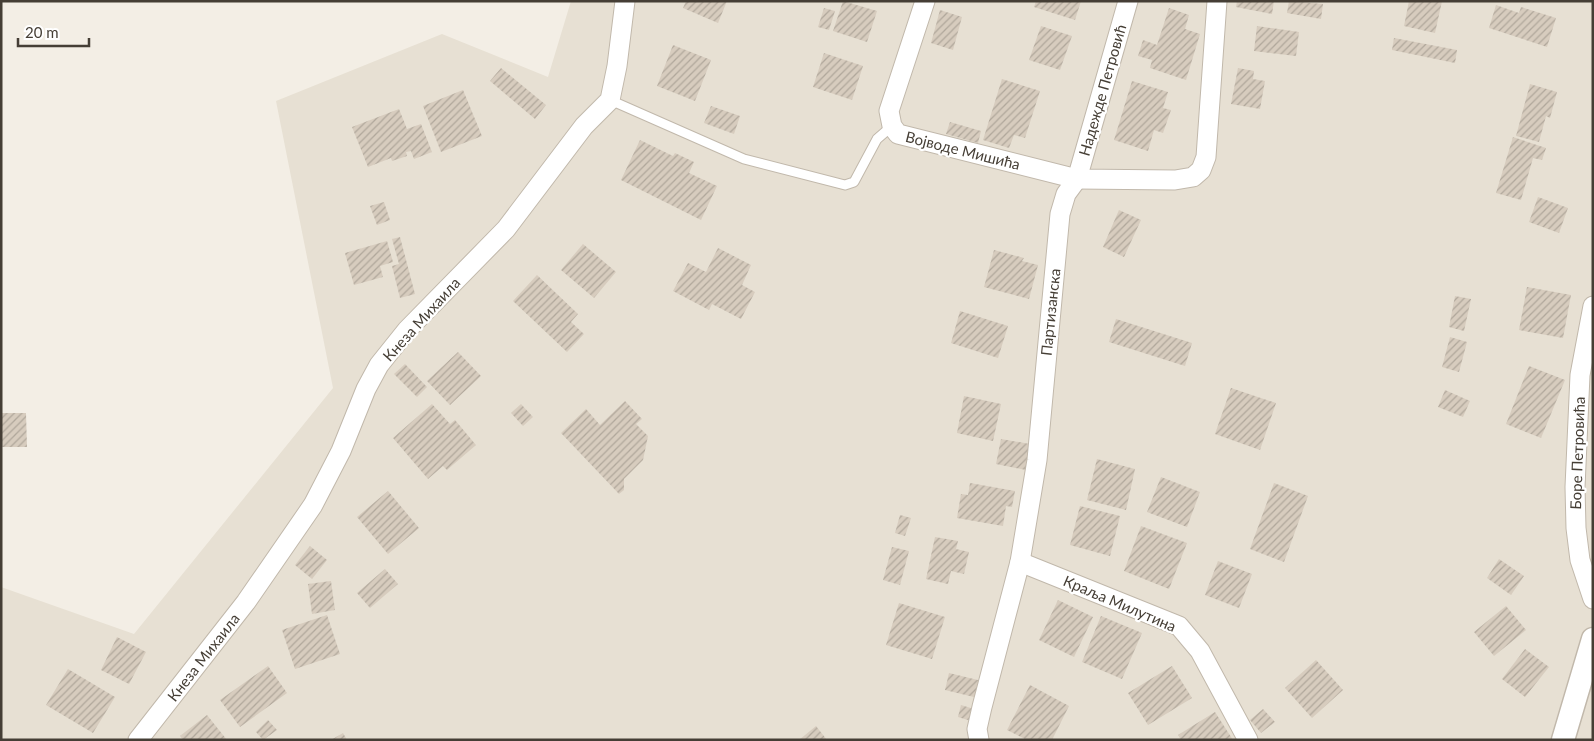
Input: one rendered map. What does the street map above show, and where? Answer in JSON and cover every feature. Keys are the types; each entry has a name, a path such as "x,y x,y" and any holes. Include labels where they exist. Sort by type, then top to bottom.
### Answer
{"street":[{"path":"610,100 617,66 625,1"},
{"name":"Војводе Мишића","path":"925,1 889,111 892,126 898,134 1077,179"},
{"name":"Надежде Петровић","path":"1077,179 1128,1"},
{"path":"1077,179 1175,180 1193,177 1201,170 1206,157 1217,1"},
{"name":"Кнеза Михаила","path":"138,740 246,602 313,505 341,451 366,390 379,365 407,330 506,229 584,126 610,100"},
{"name":"Партизанска","path":"979,740 978,729 982,707 1020,562 1037,460 1060,214 1066,194 1077,179"},
{"name":"Боре Петровића","path":"1593,306 1580,375 1575,487 1576,528 1580,560 1593,599"},
{"name":"Краља Милутина","path":"1020,562 1179,626 1200,651 1248,740"},
{"path":"1563,740 1593,639"}],"lane":[{"path":"610,100 744,159 845,185 854,182 877,139 892,126"}],"shaded area":[{"path":"571,1 1593,1 1593,740 1,740 1,587 134,634 333,388 276,101 442,34 548,77"}],"building":[{"path":"686,1 727,1 718,23 683,8"},
{"path":"843,1 877,11 867,42 833,31"},
{"path":"1036,1 1081,1 1075,20 1034,7"},
{"path":"1237,1 1274,1 1272,14 1236,7"},
{"path":"1289,1 1323,4 1321,19 1287,13"},
{"path":"1409,1 1442,1 1435,33 1404,26"},
{"path":"1496,5 1519,13 1521,7 1556,18 1547,47 1489,28"},
{"path":"824,8 835,11 829,30 818,27"},
{"path":"1169,8 1189,15 1185,29 1200,34 1186,80 1150,68 1152,60 1138,56 1143,40 1157,45"},
{"path":"940,10 962,17 953,50 931,43"},
{"path":"1041,26 1072,36 1060,70 1029,60"},
{"path":"1257,26 1299,32 1296,56 1254,51"},
{"path":"1394,38 1457,50 1455,63 1392,50"},
{"path":"673,45 711,60 695,101 657,86"},
{"path":"824,53 863,66 852,100 813,87"},
{"path":"501,68 546,105 535,119 490,81"},
{"path":"1238,68 1254,71 1253,79 1265,81 1260,109 1231,104"},
{"path":"1002,79 1040,91 1025,138 1014,135 1009,148 983,140"},
{"path":"1132,81 1168,92 1163,108 1171,110 1163,133 1154,130 1148,151 1114,140"},
{"path":"1530,84 1557,92 1550,118 1546,116 1539,142 1516,136"},
{"path":"463,90 482,136 441,152 423,106"},
{"path":"711,106 740,116 734,134 704,123"},
{"path":"399,109 407,129 421,124 432,152 414,159 411,151 406,152 407,156 392,161 391,158 368,167 352,127"},
{"path":"950,122 981,131 978,143 946,134"},
{"path":"1513,137 1546,148 1542,160 1533,158 1521,200 1496,193"},
{"path":"640,140 673,156 675,153 694,162 689,173 717,186 701,220 621,180"},
{"path":"1538,197 1568,208 1559,233 1529,222"},
{"path":"384,202 390,220 377,225 370,206"},
{"path":"1119,210 1141,220 1124,257 1103,247"},
{"path":"400,237 415,294 400,298 392,266 399,264 392,239"},
{"path":"387,241 393,262 380,266 383,277 354,285 345,253"},
{"path":"583,244 616,272 594,298 561,270"},
{"path":"718,248 751,265 742,285 755,292 741,319 712,304 709,310 673,291 688,263 706,272"},
{"path":"994,250 1024,258 1022,261 1038,265 1029,299 984,287"},
{"path":"537,275 578,314 571,322 584,334 567,352 513,301"},
{"path":"1527,287 1571,295 1563,338 1519,330"},
{"path":"1455,296 1471,299 1464,331 1449,327"},
{"path":"960,311 1008,326 998,358 951,343"},
{"path":"1116,319 1192,343 1185,366 1109,342"},
{"path":"1450,337 1467,342 1459,372 1442,367"},
{"path":"458,352 481,376 450,405 427,381"},
{"path":"405,364 427,387 417,397 394,374"},
{"path":"1529,366 1565,380 1541,438 1506,424"},
{"path":"1231,388 1276,403 1260,450 1215,434"},
{"path":"1445,390 1470,401 1463,417 1438,407"},
{"path":"964,396 1001,404 993,441 957,433"},
{"path":"625,401 642,419 636,424 648,436 643,460 624,479 624,490 619,494 561,433 586,409 600,425"},
{"path":"432,404 450,424 455,420 476,445 447,470 443,466 428,479 393,438"},
{"path":"521,404 533,417 523,426 511,413"},
{"path":"1,413 26,413 27,447 1,447"},
{"path":"1001,439 1030,444 1026,470 996,464"},
{"path":"1097,459 1135,469 1126,510 1087,500"},
{"path":"1161,477 1200,492 1187,527 1147,512"},
{"path":"970,483 1015,491 1012,507 1006,506 1003,526 957,518 961,494 968,495"},
{"path":"1274,483 1308,496 1284,562 1250,549"},
{"path":"388,491 419,528 388,554 357,517"},
{"path":"1080,506 1120,516 1110,556 1070,545"},
{"path":"900,515 911,518 905,536 895,533"},
{"path":"1141,526 1187,543 1169,589 1124,571"},
{"path":"935,537 958,541 956,549 969,552 964,574 951,571 948,584 926,579"},
{"path":"310,546 327,560 312,579 295,565"},
{"path":"892,547 909,551 900,585 883,580"},
{"path":"1499,559 1524,576 1511,595 1487,578"},
{"path":"1218,561 1252,574 1239,608 1205,595"},
{"path":"385,569 398,584 370,608 357,593"},
{"path":"331,581 335,610 312,614 308,584"},
{"path":"1058,600 1093,617 1074,657 1039,640"},
{"path":"899,603 945,617 932,659 886,645"},
{"path":"1506,606 1526,630 1494,656 1474,632"},
{"path":"327,615 340,654 295,669 282,630"},
{"path":"1101,616 1142,633 1122,679 1082,662"},
{"path":"117,637 146,652 129,684 101,670"},
{"path":"1525,649 1549,667 1525,697 1502,679"},
{"path":"1316,660 1343,690 1312,718 1285,688"},
{"path":"268,666 287,693 240,727 220,700"},
{"path":"1172,666 1192,698 1148,725 1128,693"},
{"path":"68,669 115,697 93,733 46,705"},
{"path":"949,673 982,681 978,698 945,690"},
{"path":"1030,685 1069,706 1052,740 1027,740 1007,730"},
{"path":"961,705 974,709 971,721 958,717"},
{"path":"1263,709 1275,722 1261,733 1250,720"},
{"path":"1215,712 1233,740 1181,740 1178,735"},
{"path":"207,715 227,740 183,740 180,736"},
{"path":"268,720 277,730 263,740 256,732"},
{"path":"816,726 827,740 799,740"},
{"path":"343,733 347,740 331,740"}]}
